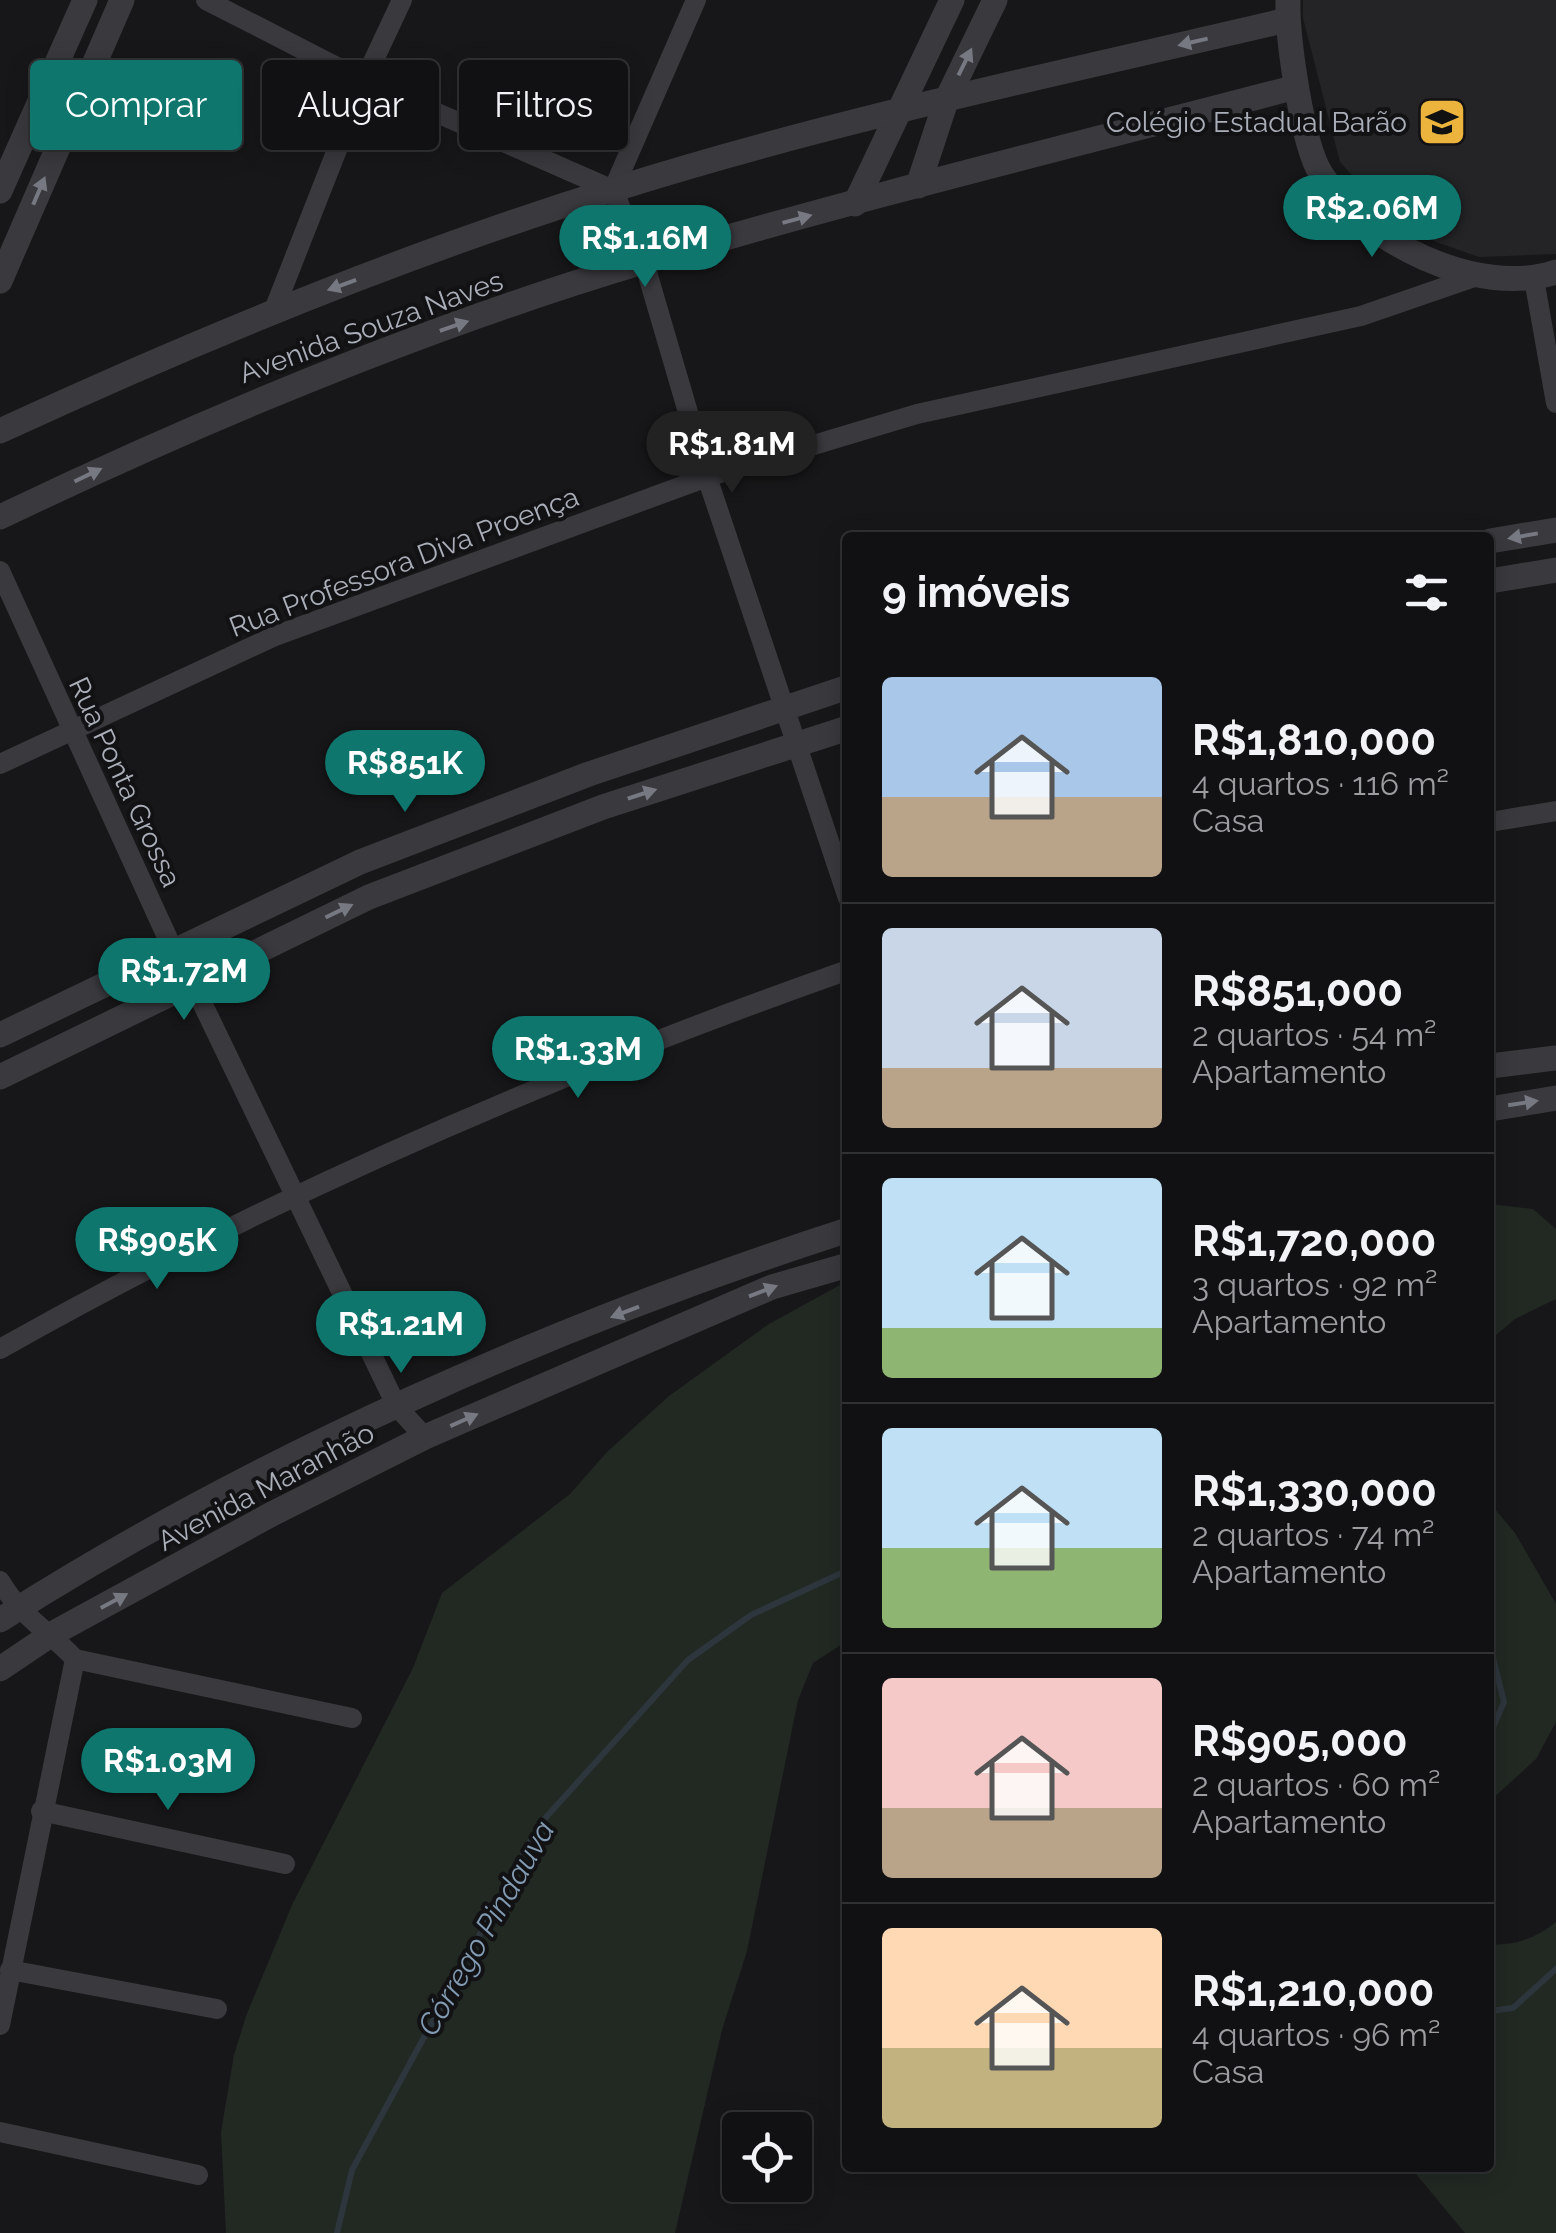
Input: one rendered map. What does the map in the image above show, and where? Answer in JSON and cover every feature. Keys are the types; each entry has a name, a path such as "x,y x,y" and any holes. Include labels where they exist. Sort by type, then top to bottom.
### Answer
{"street":[{"path":"0,191 85,0"},
{"path":"0,281 122,0"},
{"path":"206,0 323,60"},
{"path":"374,60 402,0"},
{"path":"613,190 696,0"},
{"path":"855,204 952,0"},
{"path":"918,186 946,101 995,0"},
{"path":"1288,10 1296,87 1320,172 1369,227 1433,262 1477,276 1545,275 1556,403"},
{"name":"Avenida Souza Naves","path":"0,431 274,310 613,190 1288,10"},
{"name":"Avenida Souza Naves","path":"0,517 184,429 410,341 644,262 1296,87"},
{"path":"439,114 613,190 644,262 707,477 842,880"},
{"path":"274,310 337,150"},
{"name":"Rua Professora Diva Proença","path":"0,764 276,636 707,477 917,414 1360,316 1477,276"},
{"path":"1494,540 1556,530"},
{"path":"1494,580 1556,570"},
{"name":"Rua Ponta Grossa","path":"0,571 174,952 397,1407 425,1438"},
{"path":"0,1035 360,862 589,774 842,689"},
{"path":"0,1076 369,897 603,807 842,730"},
{"path":"1494,821 1556,811"},
{"path":"0,1349 294,1196 689,1026 842,972"},
{"path":"1494,1066 1556,1058"},
{"path":"1494,1108 1556,1098"},
{"name":"Avenida Maranhão","path":"8,1615 131,1544 397,1407 591,1325 842,1232"},
{"name":"Avenida Maranhão","path":"0,1669 52,1634 270,1515 425,1438 772,1286 842,1267"},
{"path":"0,1582 8,1615 52,1634 74,1659 352,1718"},
{"path":"0,2025 74,1659"},
{"path":"41,1811 285,1864"},
{"path":"10,1970 217,2009"},
{"path":"0,2132 198,2175"}],"shaded area":[{"name":"Colégio Estadual Barão","path":"1303,0 1556,0 1556,254 1479,257 1436,242 1383,210 1340,162 1303,18"},
{"path":"1494,1204 1533,1209 1556,1229 1556,1299 1515,1319 1494,1337"},
{"path":"842,1285 842,1644 813,1663 798,1700 747,1951 722,2030 675,2233 226,2233 221,2132 234,2055 246,2016 292,1905 413,1668 442,1593 570,1494 607,1452 669,1396 769,1324"},
{"path":"1494,1508 1515,1533 1556,1604 1556,1722 1536,1759 1494,1797"},
{"path":"1556,1922 1556,2233 1465,2233 1414,2172 1494,2172 1494,1944 1525,1940"}],"waterway":[{"name":"Córrego Pindauva","path":"337,2233 352,2170 539,1825 688,1660 751,1615 842,1573"},
{"name":"Córrego Pindauva","path":"1494,1662 1504,1702 1494,1725"},
{"name":"Córrego Pindauva","path":"1494,2010 1513,2008 1556,1969"}],"place":[{"name":"Colégio Estadual Barão","path":"1442,122"}]}
